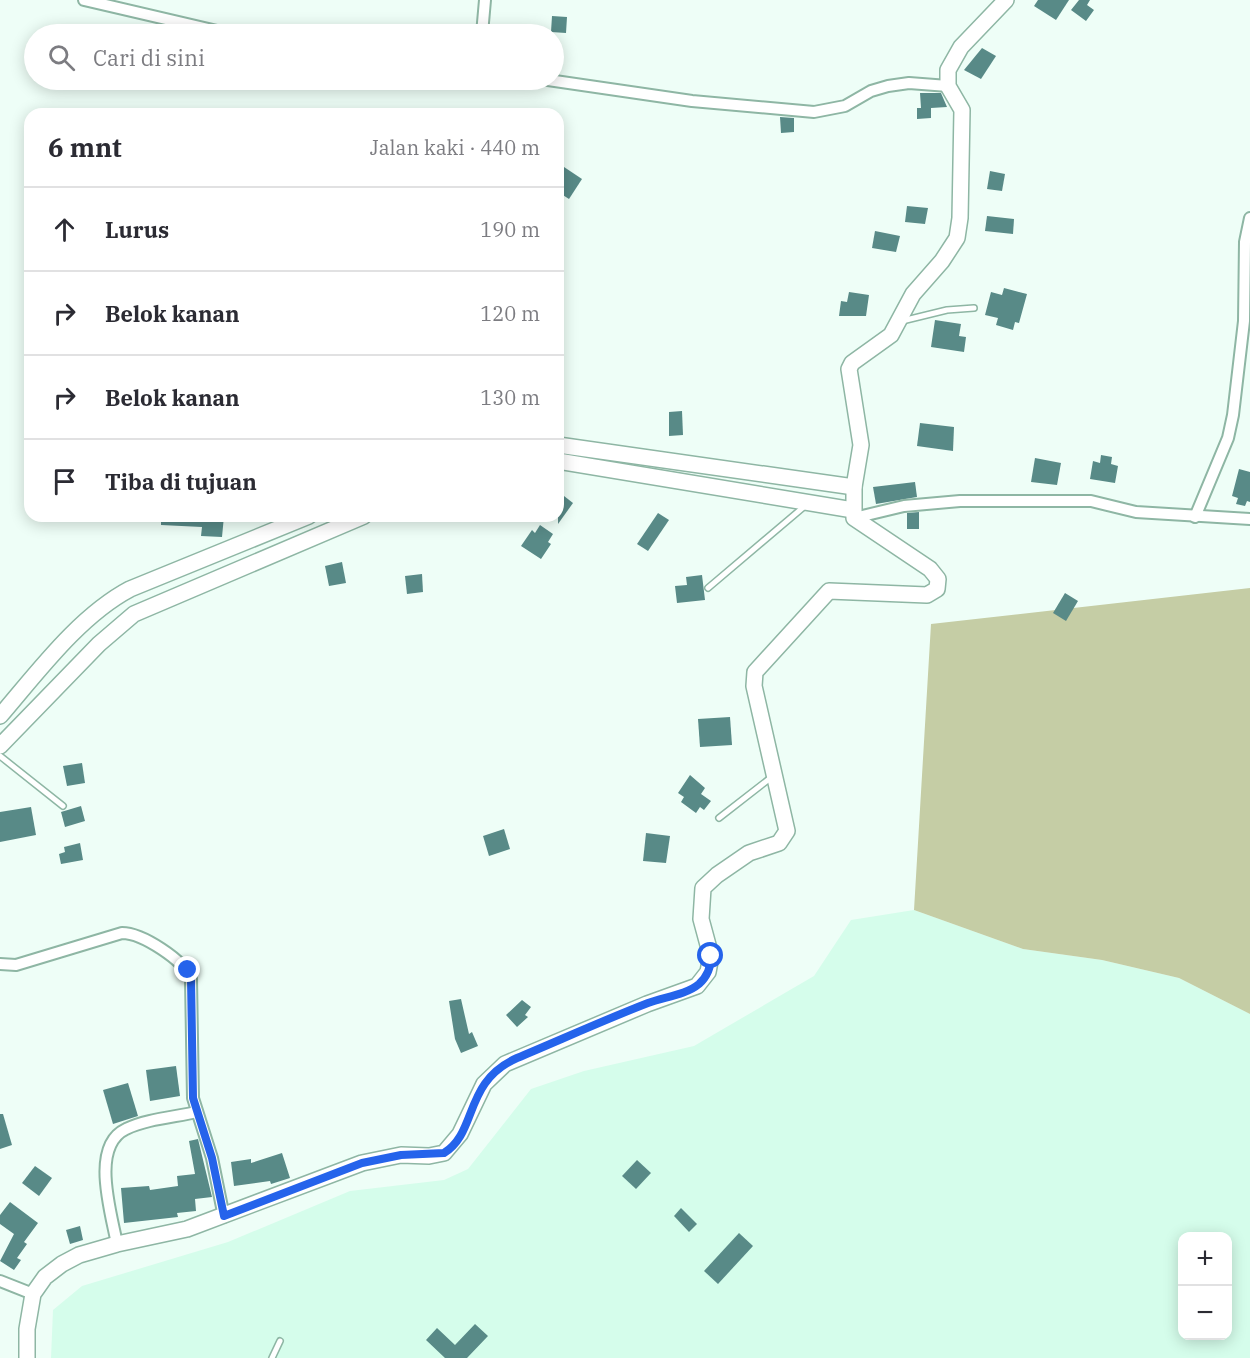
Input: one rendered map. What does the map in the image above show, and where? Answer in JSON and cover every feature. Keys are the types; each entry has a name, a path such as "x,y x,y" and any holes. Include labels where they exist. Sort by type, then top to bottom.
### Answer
{"street":[{"path":"84,0 187,24"},
{"path":"483,24 485,0"},
{"path":"854,514 854,487 861,445 859,420 849,378 850,366 888,338 913,294 942,261 959,232 962,110 948,86 948,70 955,55 1006,0"},
{"path":"564,82 692,101 814,112 845,106 888,86 909,83 948,86"},
{"path":"1195,517 1228,438 1233,415 1244,321 1245,242 1250,218"},
{"path":"564,446 854,487"},
{"path":"27,1358 27,1329 33,1294 45,1277 62,1264 79,1255 117,1244 187,1229 362,1163 401,1155 444,1153 460,1134 483,1084 505,1064 647,1004 698,986 711,966 710,947 700,911 704,886 749,853 779,843 785,836 786,826 753,681 760,667 829,591 927,595 937,589 938,579 930,570 854,514 810,502 564,462"},
{"path":"854,514 904,506 960,501 1091,501 1136,512 1250,519"},
{"path":"0,716 88,619 117,596 295,522"},
{"path":"0,746 36,705 99,644 134,614 350,522"},
{"path":"21,692 36,705"},
{"path":"0,964 16,965 122,933 140,936 182,963 191,979 191,1082 197,1112 212,1158 224,1216"},
{"path":"117,1244 105,1167 107,1148 112,1138 127,1128 197,1112"},
{"path":"0,1281 33,1294"}],"lane":[{"path":"898,321 947,310 974,308"},
{"path":"708,588 810,502"},
{"path":"0,756 63,806"},
{"path":"719,818 775,775"},
{"path":"272,1358 280,1341"}],"shaded area":[{"path":"1250,588 1250,1014 1179,978 1102,960 1023,949 914,910 931,624"},
{"path":"914,910 1023,949 1102,960 1179,978 1250,1014 1250,1358 51,1358 53,1310 82,1286 228,1242 350,1191 444,1180 468,1169 531,1089 584,1071 694,1046 814,976 851,920"}],"building":[{"path":"1038,0 1069,0 1056,20 1034,6"},
{"path":"1079,0 1090,0 1087,5 1094,10 1086,21 1071,10"},
{"path":"552,16 567,17 566,33 564,33 564,24 552,24"},
{"path":"982,48 996,56 981,79 964,70"},
{"path":"920,93 941,93 947,107 931,108 931,118 917,119 917,108 921,108"},
{"path":"780,117 794,118 794,132 781,133"},
{"path":"564,167 582,179 569,199 564,196"},
{"path":"990,171 1005,174 1002,191 987,189"},
{"path":"907,206 928,208 925,224 905,222"},
{"path":"987,216 1014,219 1013,234 985,231"},
{"path":"875,231 900,236 896,252 872,248"},
{"path":"1004,288 1027,294 1019,323 1015,322 1013,330 996,325 998,318 985,315 991,292 1002,295"},
{"path":"849,292 869,295 866,316 839,316 841,301 847,302"},
{"path":"935,320 961,324 959,336 966,337 964,352 931,347"},
{"path":"682,411 683,435 669,436 669,412"},
{"path":"920,423 954,427 953,451 917,446"},
{"path":"1101,455 1112,457 1111,464 1118,466 1115,483 1090,479 1093,461 1100,463"},
{"path":"1035,458 1061,463 1057,485 1031,482"},
{"path":"1239,469 1250,472 1250,502 1247,501 1245,506 1236,504 1238,498 1232,496"},
{"path":"915,482 917,497 876,504 873,487"},
{"path":"564,496 573,503 564,516"},
{"path":"919,512 919,529 907,529 907,513"},
{"path":"658,513 669,520 648,551 637,544"},
{"path":"161,522 223,522 222,537 201,536 202,527 161,525"},
{"path":"540,525 553,534 548,542 551,544 541,559 521,546 532,530 535,533"},
{"path":"342,562 346,583 329,586 325,566"},
{"path":"422,574 423,592 407,594 405,576"},
{"path":"702,575 705,600 677,603 675,586 687,585 686,577"},
{"path":"1065,593 1078,601 1066,621 1053,613"},
{"path":"730,717 732,745 700,747 698,719"},
{"path":"82,763 85,783 67,786 63,766"},
{"path":"690,775 705,788 701,794 711,801 704,810 700,807 696,813 681,802 684,797 678,793"},
{"path":"81,806 85,821 65,827 61,812"},
{"path":"31,807 36,835 0,842 0,812"},
{"path":"504,829 510,849 489,856 483,836"},
{"path":"646,833 670,836 666,863 643,861"},
{"path":"80,843 83,860 61,864 59,854 65,852 64,847"},
{"path":"461,999 469,1034 472,1032 478,1046 461,1053 455,1039 449,1001"},
{"path":"522,1000 531,1007 525,1015 528,1017 517,1027 506,1015"},
{"path":"176,1066 180,1096 150,1101 146,1070"},
{"path":"128,1083 138,1116 113,1124 103,1090"},
{"path":"0,1114 3,1114 12,1145 0,1149"},
{"path":"198,1139 212,1197 195,1199 196,1211 177,1213 178,1217 124,1223 121,1188 149,1186 150,1190 178,1186 177,1176 195,1174 189,1141"},
{"path":"282,1153 290,1178 271,1184 270,1181 234,1186 231,1162 251,1159 251,1163"},
{"path":"637,1160 651,1173 636,1189 622,1176"},
{"path":"35,1166 52,1178 39,1196 22,1183"},
{"path":"10,1202 38,1223 24,1242 27,1244 17,1258 21,1260 14,1270 0,1261 14,1234 0,1224 0,1215"},
{"path":"681,1208 697,1224 689,1232 674,1216"},
{"path":"80,1226 83,1240 70,1244 66,1230"},
{"path":"739,1233 753,1246 718,1284 704,1271"},
{"path":"475,1324 488,1336 467,1358 445,1358 426,1340 437,1328 455,1345"}],"route":[{"path":"188,970 191,979 193,1098 212,1158 224,1216 362,1163 401,1155 429,1156 444,1153 456,1142 478,1093 494,1072 518,1058 647,1004 698,986 711,966 711,956"}]}
